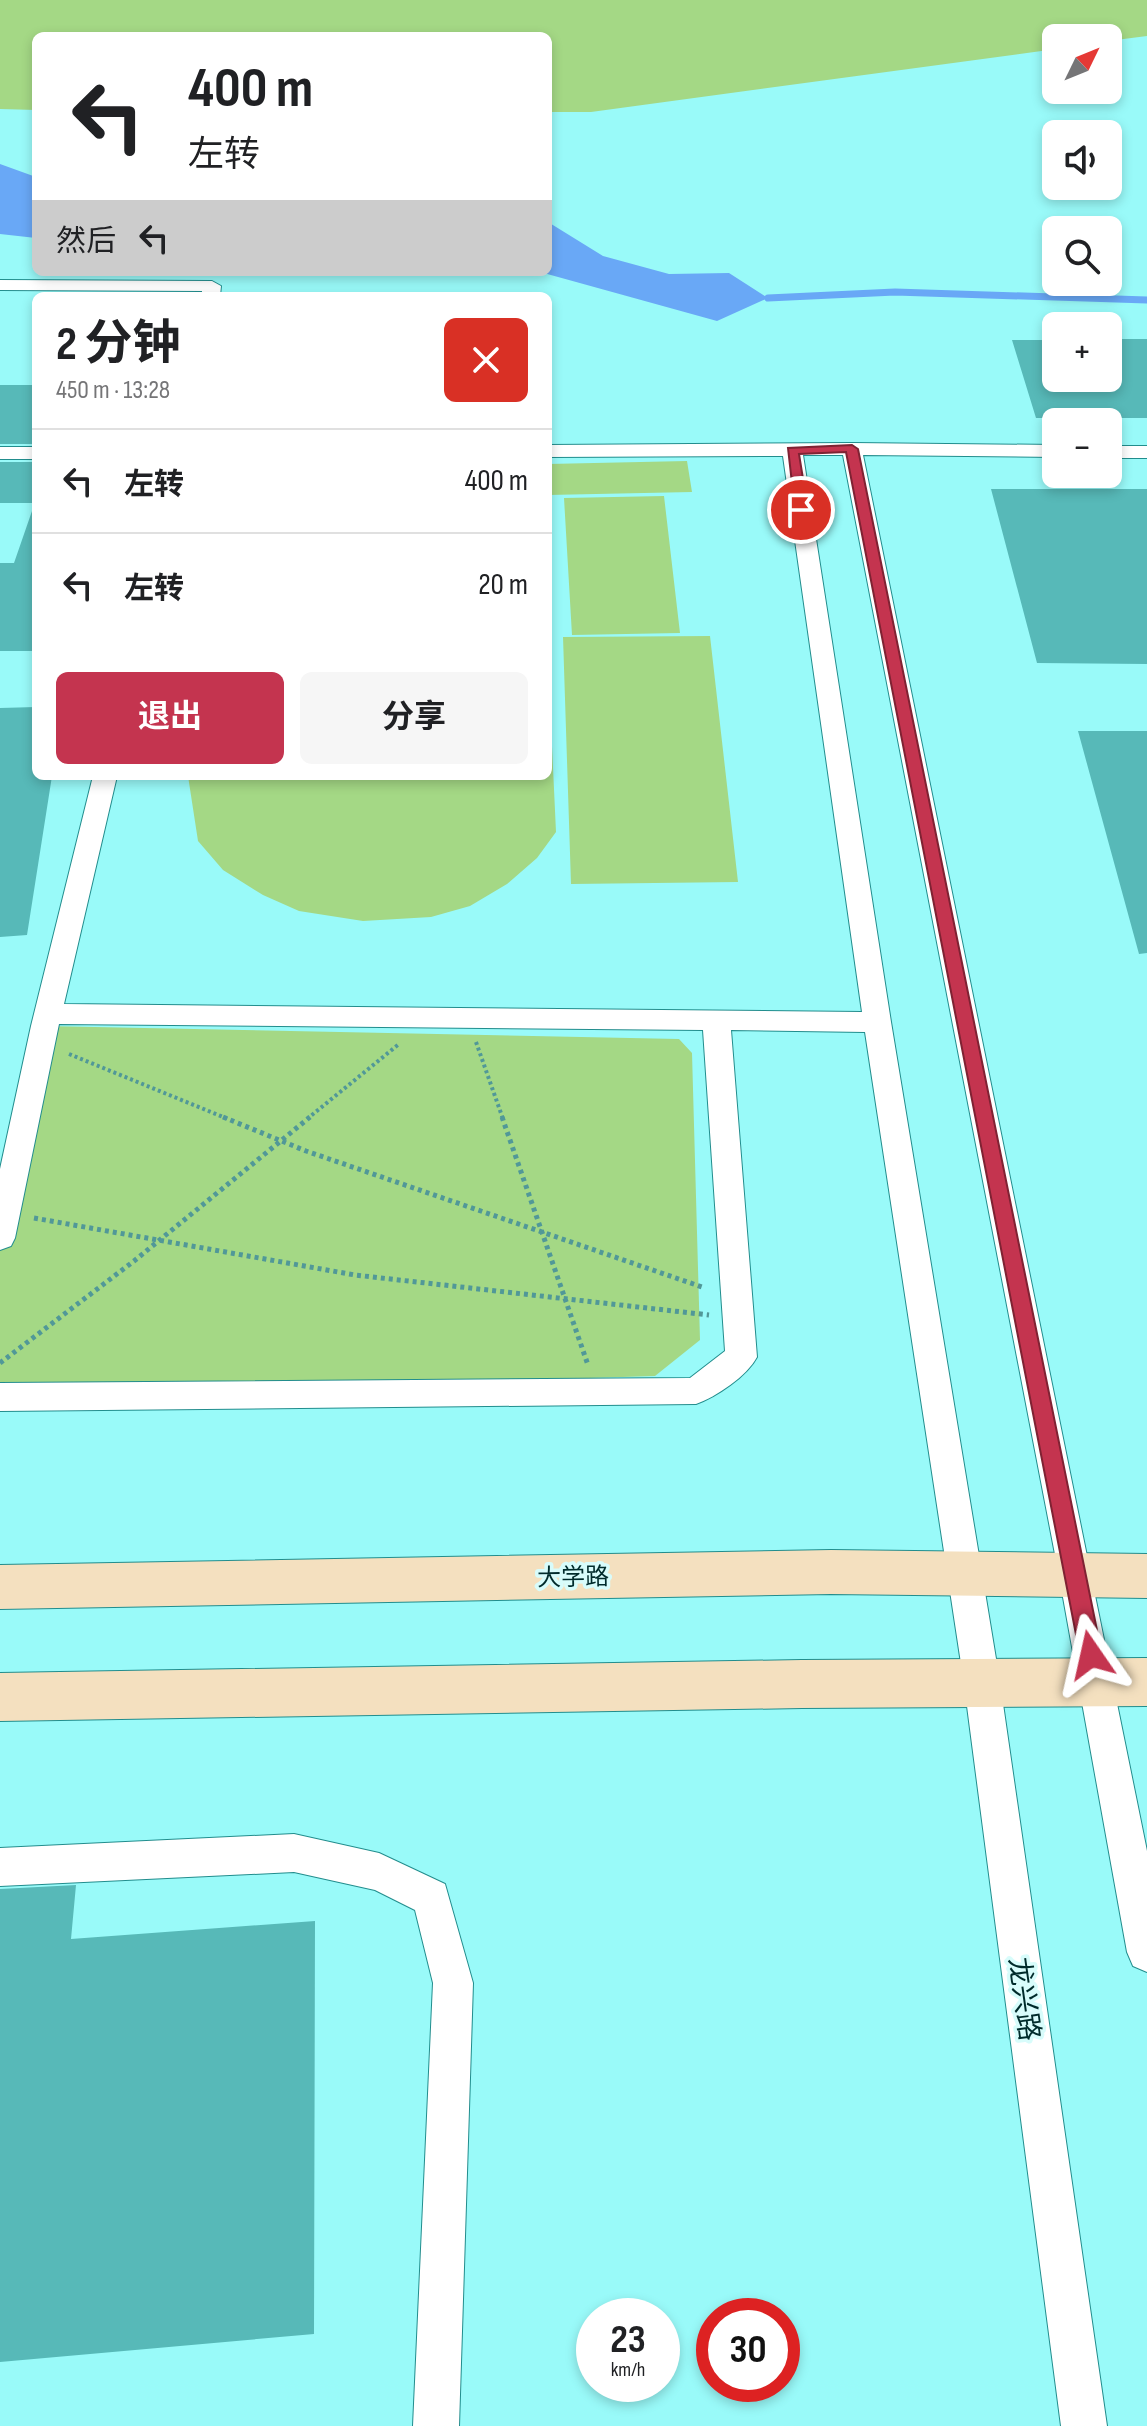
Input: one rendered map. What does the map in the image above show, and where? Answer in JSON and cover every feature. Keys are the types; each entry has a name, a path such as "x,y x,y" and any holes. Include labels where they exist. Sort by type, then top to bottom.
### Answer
{"main road":[{"name":"大学路","path":"0,1587 831,1572 1147,1576"},
{"path":"0,1697 1147,1682"}],"street":[{"path":"0,285 212,286 211,292"},
{"path":"852,449 1076,1575 1147,1952"},
{"name":"龙兴路","path":"792,450 877,1022 966,1573 1084,2426"},
{"path":"552,451 1042,451"},
{"path":"1122,452 1147,452"},
{"path":"0,453 32,453"},
{"path":"3,1226 48,1014 104,780"},
{"path":"48,1014 877,1022"},
{"path":"0,1397 696,1391 741,1357 716,1021"},
{"path":"0,1867 294,1853 379,1872 431,1898 453,1983 436,2426"}],"path":[{"path":"0,1363 160,1239 430,1018"},
{"path":"468,1018 567,1299 596,1391"},
{"path":"42,1043 280,1141 543,1233 737,1309"},
{"path":"3,1226 160,1239 355,1275 567,1299 737,1309"}],"green space":[{"path":"0,0 1147,0 1147,36 1122,39 1122,24 1042,24 1042,51 591,112 552,112 552,32 32,32 32,110 0,109"},
{"path":"687,461 692,492 552,495 552,464"},
{"path":"664,496 680,633 572,635 564,498"},
{"path":"710,636 738,882 571,884 563,637"},
{"path":"552,746 556,832 537,858 507,884 470,906 431,917 363,921 299,911 263,895 223,870 198,841 189,780 552,780"},
{"path":"45,1026 679,1039 692,1053 700,1340 655,1376 0,1396 0,1237"}],"water":[{"path":"0,164 32,176 32,238 0,234"},
{"path":"552,224 603,256 669,274 729,273 768,298 717,321 552,275"}],"building":[{"path":"1122,339 1147,339 1147,418 1122,418 1122,408 1042,408 1042,418 1036,418 1012,340 1042,340 1042,392 1122,392"},
{"path":"0,385 32,385 32,444 0,444"},
{"path":"0,462 32,462 32,503 0,503"},
{"path":"991,489 1147,489 1147,664 1037,663"},
{"path":"32,511 32,651 0,651 0,563 14,563"},
{"path":"32,707 32,780 51,780 27,935 0,937 0,708"},
{"path":"1078,731 1147,731 1147,953 1139,954"},
{"path":"76,1885 71,1939 315,1921 314,2334 0,2362 0,1889"}],"waterway":[{"path":"890,292 895,292"},
{"path":"768,298 895,292"},
{"path":"895,292 903,292"},
{"path":"895,292 1147,300"}],"route":[{"path":"801,510 792,450 852,449 1091,1655"}]}
